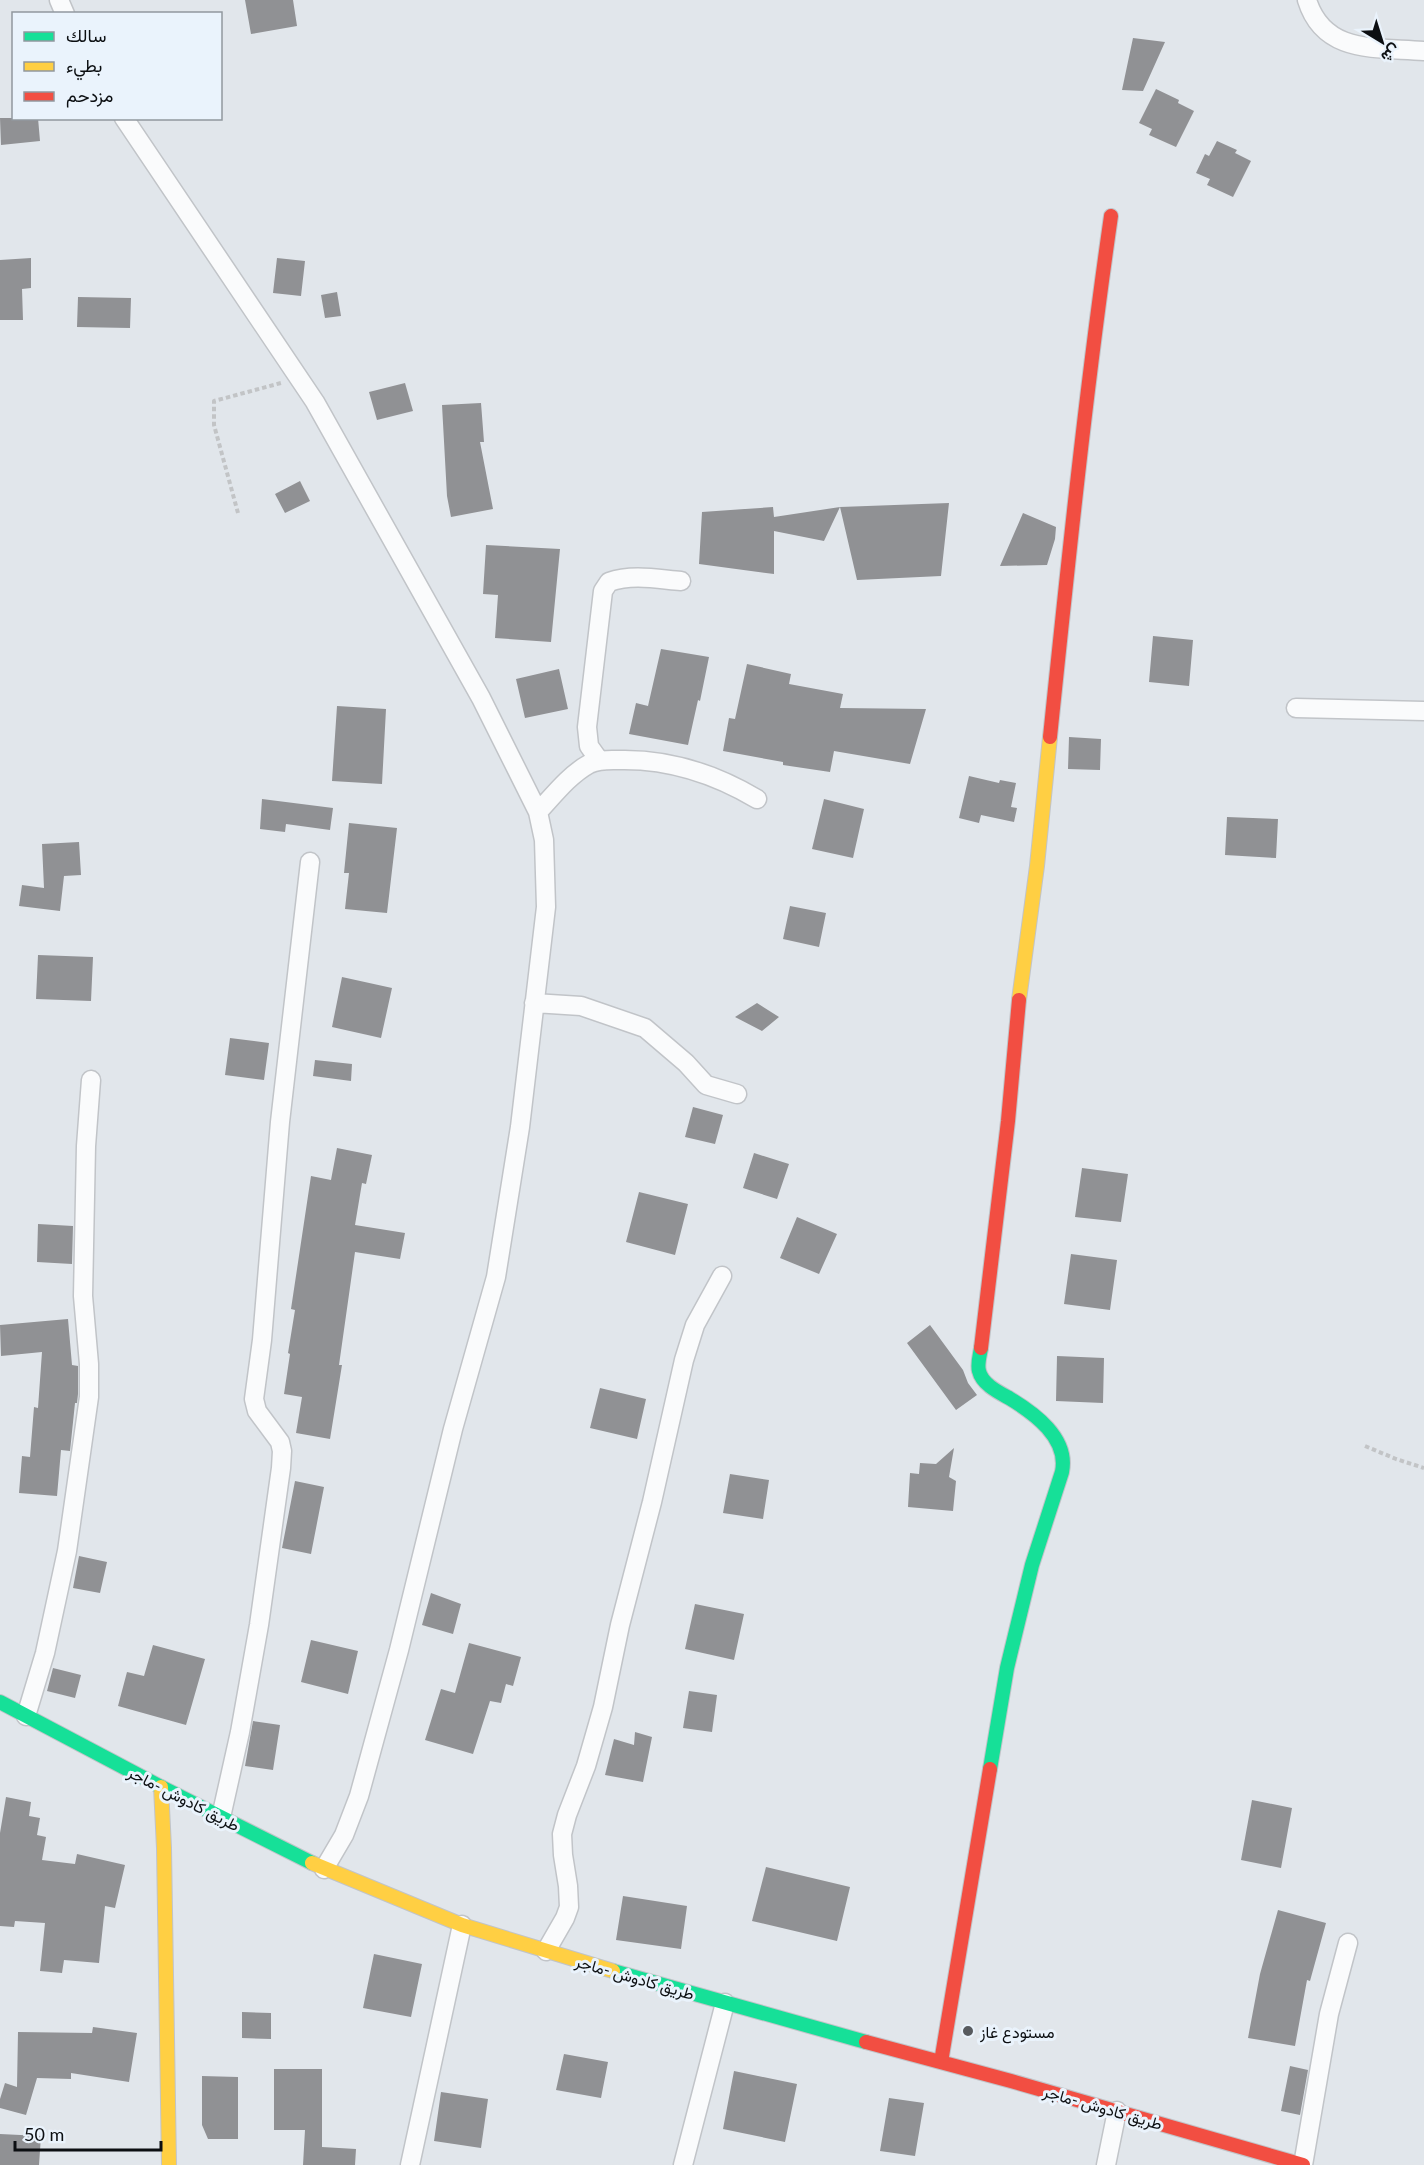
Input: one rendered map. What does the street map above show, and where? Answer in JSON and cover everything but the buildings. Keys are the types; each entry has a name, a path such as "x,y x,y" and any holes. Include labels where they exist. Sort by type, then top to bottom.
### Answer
{"main road":[{"path":"941,2062 1007,1668 1032,1565 1062,1472 1063,1457 1052,1433 1015,1402 993,1390 982,1380 978,1369 1008,1121 1020,992 1037,866 1072,520 1111,216"},
{"name":"طريق كادوش -ماجر","path":"0,1702 324,1869 462,1925 725,2003 1303,2165"},
{"path":"161,1787 169,2165"}],"street":[{"path":"1307,0 1311,13 1333,38 1361,46 1424,51"},
{"path":"125,120 299,378 380,515 481,698 538,812 544,840 546,907 520,1127 496,1277 453,1430 399,1650 362,1785 344,1835 324,1869"},
{"path":"599,760 589,746 587,727 603,591 609,582 619,578 681,581"},
{"path":"1296,708 1424,711"},
{"path":"538,812 572,777 587,765 599,760 637,759 664,762 731,784 757,799"},
{"path":"221,1817 240,1732 281,1468 280,1442 257,1411 254,1399 262,1340 280,1122 310,862"},
{"path":"534,1003 581,1006 645,1029 686,1063 706,1085 737,1094"},
{"path":"26,1716 45,1653 67,1551 89,1397 89,1364 83,1296 86,1146 91,1080"},
{"path":"546,1951 569,1907 562,1834 586,1766 603,1707 620,1625 657,1481 684,1360 695,1325 722,1276"},
{"path":"410,2165 462,1925"},
{"path":"1303,2165 1329,2014 1348,1943"},
{"path":"683,2165 725,2003"},
{"path":"1106,2165 1117,2111"}],"path":[{"path":"238,513 214,425 214,401 299,378"},
{"path":"1365,1446 1424,1468"}],"traffic: fast":[{"path":"981,1348 978,1368 983,1380 1039,1419 1055,1438 1063,1460 1062,1472 1032,1565 1007,1668 990,1769"},
{"path":"0,1702 312,1863"},
{"path":"613,1971 866,2042"}],"traffic: slow":[{"path":"1019,1000 1037,866 1050,737"},
{"path":"161,1787 169,2165"},
{"path":"312,1863 462,1925 613,1971"}],"traffic: jam":[{"path":"1050,737 1085,411 1111,216"},
{"path":"981,1348 1008,1121 1019,1000"},
{"path":"941,2062 990,1769"},
{"path":"866,2042 1303,2165"}],"place":[{"name":"مستودع غاز","path":"968,2031"}]}
